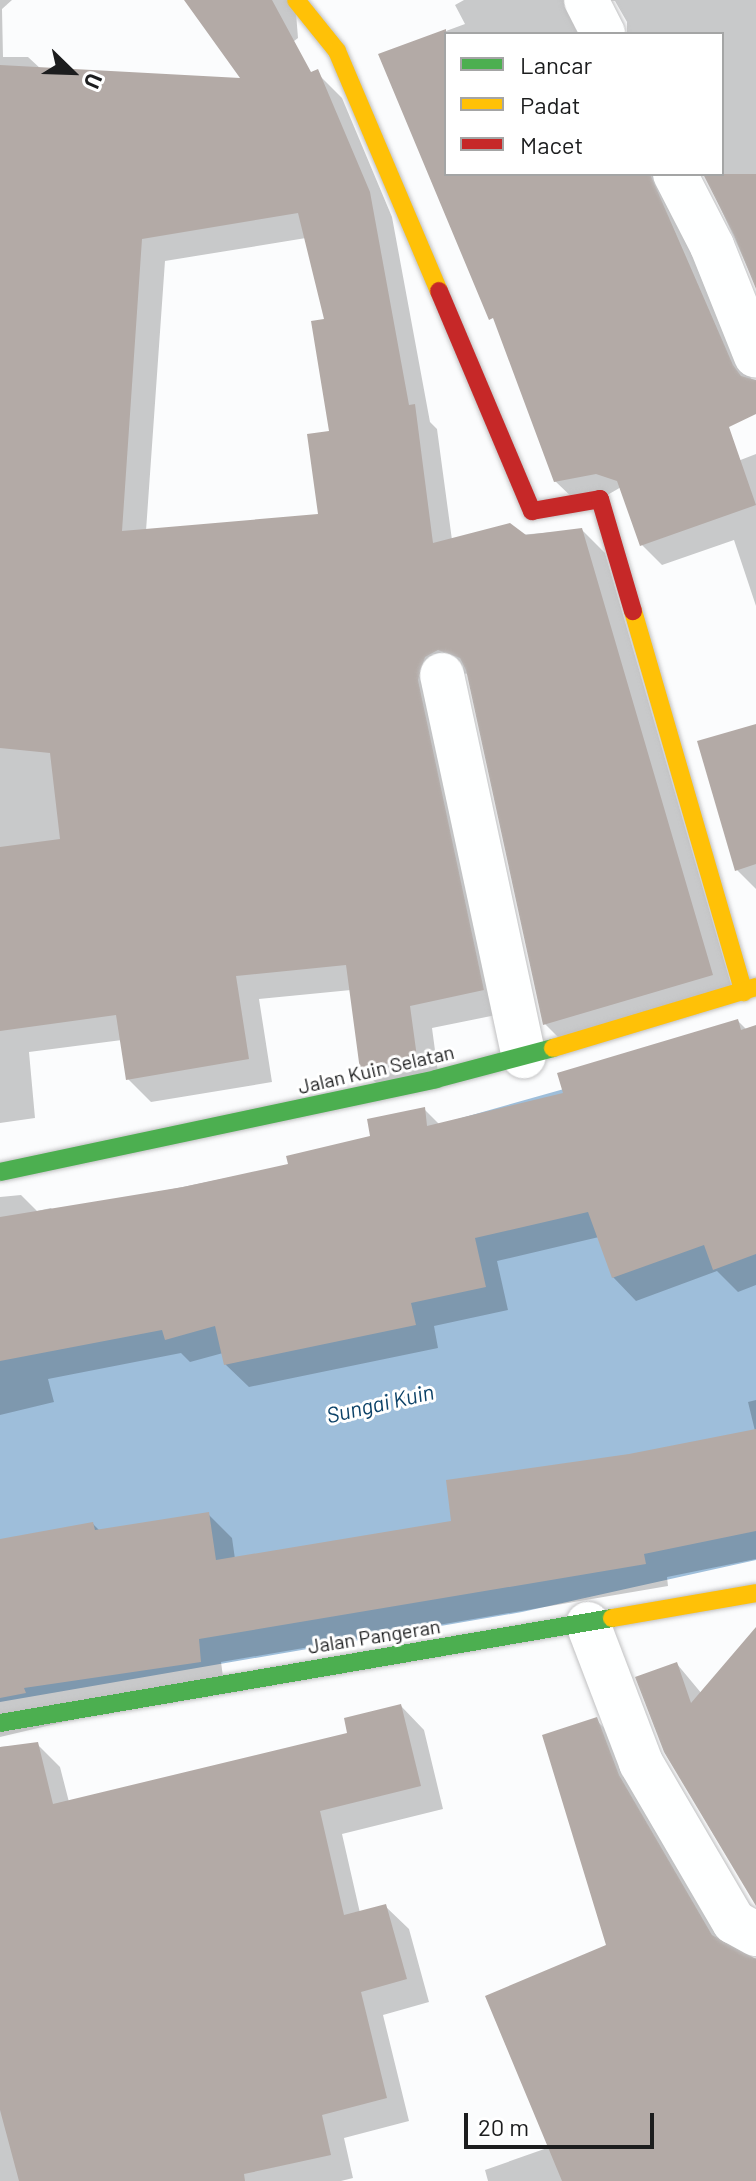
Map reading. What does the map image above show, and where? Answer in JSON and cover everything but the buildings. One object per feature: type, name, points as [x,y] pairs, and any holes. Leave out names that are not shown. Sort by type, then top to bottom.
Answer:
[{"type":"street","points":[[296,0],[337,51],[532,511],[600,499],[750,990]]},
{"type":"street","points":[[586,0],[602,32]]},
{"type":"street","points":[[676,176],[712,246],[756,356]]},
{"type":"street","points":[[442,675],[524,1056]]},
{"type":"street","name":"Jalan Kuin Selatan","points":[[0,1172],[524,1056],[750,990]]},
{"type":"street","name":"Jalan Pangeran","points":[[0,1723],[177,1689],[588,1624],[756,1593]]},
{"type":"street","points":[[588,1624],[641,1763],[734,1922],[756,1934]]},
{"type":"water","name":"Sungai Kuin","points":[[603,1078],[756,1223],[756,1560],[522,1612],[0,1702],[0,1232],[214,1188]]},
{"type":"traffic: fast","points":[[0,1172],[436,1079],[553,1048]]},
{"type":"traffic: fast","points":[[0,1723],[612,1618]]},
{"type":"traffic: slow","points":[[296,0],[337,51],[439,291]]},
{"type":"traffic: slow","points":[[633,611],[744,992]]},
{"type":"traffic: slow","points":[[553,1048],[756,987]]},
{"type":"traffic: slow","points":[[612,1618],[756,1593]]},
{"type":"traffic: jam","points":[[439,291],[532,511],[600,499],[633,611]]}]
